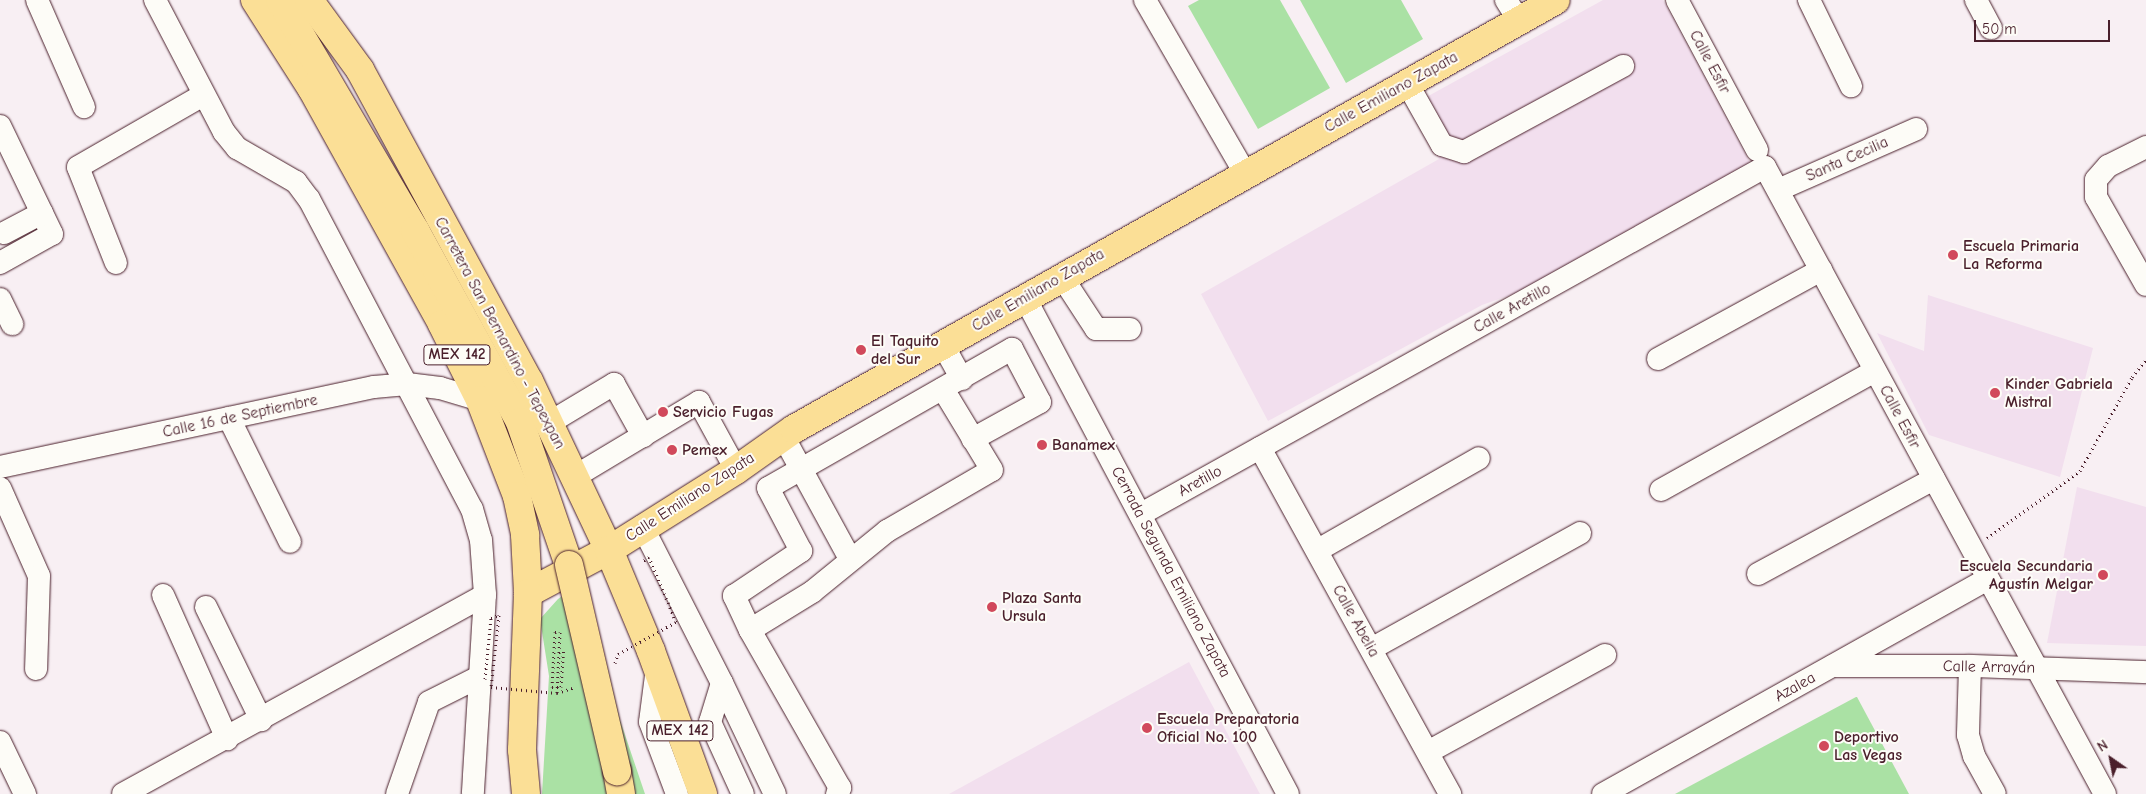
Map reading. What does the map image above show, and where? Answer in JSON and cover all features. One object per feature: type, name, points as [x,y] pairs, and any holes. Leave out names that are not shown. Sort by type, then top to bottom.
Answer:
[{"type":"main road","name":"MEX 142","points":[[255,0],[317,98],[480,400],[517,496],[525,535],[528,593],[522,750],[526,794]]},
{"type":"main road","points":[[280,0],[429,255],[520,422],[569,565],[621,794]]},
{"type":"main road","name":"Carretera San Bernardino - Tepexpan","points":[[308,0],[360,70],[549,422],[609,550],[657,668],[703,794]]},
{"type":"main road","name":"Calle Emiliano Zapata","points":[[528,593],[609,550],[642,526],[736,470],[783,436],[1407,83],[1512,11],[1547,2]]},
{"type":"main road","points":[[507,794],[522,750]]},
{"type":"street","points":[[38,0],[84,107]]},
{"type":"street","points":[[155,0],[224,132],[238,148],[296,182],[309,199],[472,509],[481,540],[485,595],[473,794]]},
{"type":"street","points":[[1145,0],[1245,173]]},
{"type":"street","name":"Calle Esfir","points":[[1677,0],[1987,579],[2105,794]]},
{"type":"street","points":[[1809,0],[1851,86]]},
{"type":"street","points":[[1976,0],[1991,28]]},
{"type":"street","points":[[1407,83],[1442,144],[1464,152],[1623,66]]},
{"type":"street","points":[[116,263],[78,167],[203,95]]},
{"type":"street","points":[[0,126],[52,234],[0,263]]},
{"type":"street","name":"Santa Cecilia","points":[[1778,190],[1916,129]]},
{"type":"street","points":[[2146,147],[2108,166],[2096,180],[2096,197],[2146,285]]},
{"type":"street","name":"Calle Aretillo","points":[[1260,448],[1761,159]]},
{"type":"street","points":[[4,233],[42,213]]},
{"type":"street","points":[[1658,359],[1821,270]]},
{"type":"street","points":[[1062,277],[1096,329],[1130,329]]},
{"type":"street","name":"Cerrada Segunda Emiliano Zapata","points":[[1026,298],[1288,794]]},
{"type":"street","points":[[0,299],[12,324]]},
{"type":"street","points":[[750,630],[812,592],[850,558],[904,521],[992,470],[973,439],[952,384],[942,345]]},
{"type":"street","points":[[837,794],[840,788],[750,630],[734,596],[801,551],[768,488],[1012,350],[1040,402],[973,439]]},
{"type":"street","points":[[1661,490],[1875,371]]},
{"type":"street","name":"Calle 16 de Septiembre","points":[[0,467],[374,387],[407,384],[440,388],[480,400]]},
{"type":"street","points":[[549,422],[614,384],[643,436]]},
{"type":"street","points":[[574,477],[699,402],[736,470]]},
{"type":"street","points":[[229,418],[290,542]]},
{"type":"street","points":[[783,436],[850,558]]},
{"type":"street","name":"Aretillo","points":[[1140,514],[1260,448]]},
{"type":"street","name":"Calle Abelia","points":[[1260,448],[1318,550],[1450,794]]},
{"type":"street","points":[[1318,550],[1479,458]]},
{"type":"street","points":[[1758,574],[1934,479]]},
{"type":"street","points":[[0,488],[39,576],[36,669]]},
{"type":"street","points":[[642,526],[722,683],[774,794]]},
{"type":"street","points":[[1371,649],[1580,533]]},
{"type":"street","name":"Azalea","points":[[1603,794],[1987,579]]},
{"type":"street","points":[[163,595],[227,738]]},
{"type":"street","points":[[123,794],[261,720],[485,595]]},
{"type":"street","points":[[206,607],[261,720]]},
{"type":"street","points":[[1428,752],[1604,655]]},
{"type":"street","name":"Calle Arrayán","points":[[1832,666],[2035,667],[2146,672]]},
{"type":"street","points":[[1970,666],[1968,735],[1974,756],[1995,794]]},
{"type":"street","points":[[657,668],[650,722],[677,794]]},
{"type":"street","points":[[397,794],[429,702],[481,676]]},
{"type":"street","points":[[722,683],[710,722],[743,794]]},
{"type":"street","points":[[0,742],[25,794]]},
{"type":"path","points":[[1972,548],[2080,471],[2132,377],[2146,360]]},
{"type":"path","points":[[557,693],[560,632],[556,632],[552,687],[561,687],[565,626]]},
{"type":"shaded area","points":[[1603,0],[1663,0],[1750,163],[1516,293],[1482,305],[1268,421],[1201,294],[1439,159],[1412,105]]},
{"type":"shaded area","name":"Kinder Gabriela Mistral","points":[[1928,295],[2093,348],[2060,477],[1929,435],[1877,333],[1924,351]]},
{"type":"shaded area","name":"Escuela Secundaria Agustín Melgar","points":[[2077,487],[2146,507],[2146,646],[2047,643]]},
{"type":"shaded area","name":"Escuela Preparatoria Oficial No. 100","points":[[1189,662],[1260,794],[949,794]]},
{"type":"green space","points":[[1199,0],[1280,0],[1330,88],[1258,129],[1188,6]]},
{"type":"green space","points":[[1300,0],[1401,0],[1423,39],[1346,83]]},
{"type":"green space","points":[[578,585],[594,612],[620,720],[645,794],[542,794],[549,676],[540,619],[558,599]]},
{"type":"green space","name":"Deportivo Las Vegas","points":[[1856,697],[1909,794],[1675,794]]},
{"type":"place","name":"Escuela Primaria La Reforma","points":[[1953,255]]},
{"type":"place","name":"El Taquito del Sur","points":[[861,350]]},
{"type":"place","name":"Kinder Gabriela Mistral","points":[[1995,393]]},
{"type":"place","name":"Servicio Fugas","points":[[663,412]]},
{"type":"place","name":"Banamex","points":[[1042,445]]},
{"type":"place","name":"Pemex","points":[[672,450]]},
{"type":"place","name":"Escuela Secundaria Agustín Melgar","points":[[2103,575]]},
{"type":"place","name":"Plaza Santa Ursula","points":[[992,607]]},
{"type":"place","name":"Escuela Preparatoria Oficial No. 100","points":[[1147,728]]},
{"type":"place","name":"Deportivo Las Vegas","points":[[1824,746]]}]
